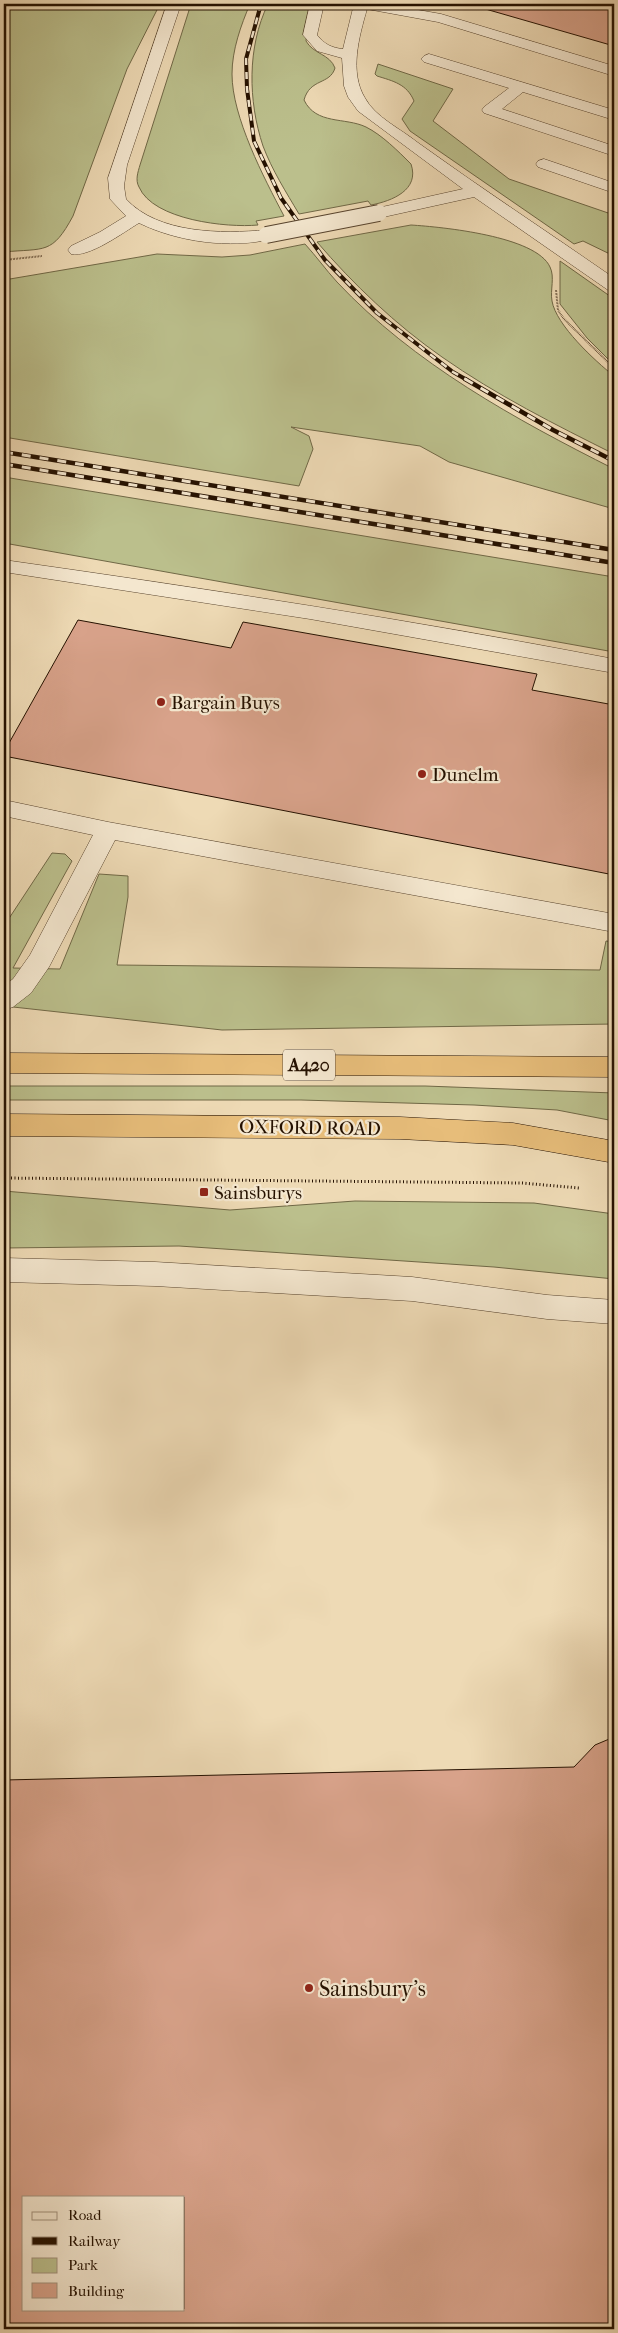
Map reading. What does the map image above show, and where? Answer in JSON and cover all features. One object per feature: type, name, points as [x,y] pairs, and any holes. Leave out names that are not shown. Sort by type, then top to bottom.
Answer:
[{"type":"highway","name":"A420","points":[[4,1063],[614,1066]]},
{"type":"highway","name":"OXFORD ROAD","points":[[4,1125],[400,1128],[513,1134],[614,1152]]},
{"type":"street","points":[[174,4],[116,177],[118,198],[125,207],[138,216],[164,228],[206,238],[266,235],[478,191]]},
{"type":"street","points":[[317,4],[310,35],[316,45],[327,51],[350,55]]},
{"type":"street","points":[[614,71],[527,46],[441,18],[361,4],[352,37],[350,55],[350,75],[356,99],[386,125],[614,286]]},
{"type":"street","points":[[429,58],[614,115]]},
{"type":"street","points":[[520,87],[490,110],[614,151]]},
{"type":"street","points":[[544,164],[614,188]]},
{"type":"street","points":[[77,250],[106,236],[138,216]]},
{"type":"street","points":[[4,566],[186,592],[512,646],[614,666]]},
{"type":"street","points":[[4,808],[108,830],[614,923]]},
{"type":"street","points":[[4,1000],[22,986],[40,960],[108,830]]},
{"type":"street","points":[[4,1270],[156,1274],[412,1289],[547,1306],[614,1312]]},
{"type":"path","points":[[556,245],[540,251],[550,258],[556,268],[556,301],[558,310],[573,329],[614,368]]},
{"type":"path","points":[[4,1178],[522,1183],[583,1189]]},
{"type":"green space","points":[[4,4],[160,4],[127,69],[73,216],[66,229],[59,238],[46,247],[4,252]]},
{"type":"green space","points":[[191,4],[250,4],[235,47],[232,74],[233,91],[250,147],[284,216],[256,221],[258,225],[245,226],[192,220],[159,207],[147,198],[139,187],[137,176],[140,165]]},
{"type":"green space","points":[[268,4],[310,4],[306,41],[313,49],[333,63],[335,68],[329,77],[311,88],[304,100],[309,108],[323,117],[358,124],[378,134],[411,164],[412,181],[402,193],[387,201],[371,205],[368,201],[299,214],[263,146],[254,111],[252,93],[253,56],[256,38]]},
{"type":"green space","points":[[378,64],[453,89],[433,121],[509,179],[614,215],[614,256],[583,241],[574,244],[410,131],[402,119],[414,101],[403,87],[375,74]]},
{"type":"green space","points":[[411,225],[487,235],[527,248],[541,256],[550,267],[552,301],[561,321],[577,342],[614,376],[614,454],[505,397],[425,345],[376,303],[317,242]]},
{"type":"green space","points":[[305,244],[337,282],[367,312],[432,364],[503,409],[614,469],[614,509],[449,462],[420,446],[291,427],[309,436],[313,449],[299,486],[4,437],[4,280],[157,254],[222,257],[250,255]]},
{"type":"green space","points":[[560,261],[614,299],[614,365],[587,338],[560,304]]},
{"type":"green space","points":[[4,477],[614,577],[614,652],[4,543]]},
{"type":"green space","points":[[52,853],[65,854],[72,861],[13,968],[60,969],[99,874],[128,876],[128,897],[117,965],[600,970],[606,941],[614,942],[614,1024],[222,1030],[4,1006],[4,926]]},
{"type":"green space","points":[[4,1086],[425,1086],[614,1093],[614,1121],[557,1110],[474,1105],[301,1100],[4,1100]]},
{"type":"green space","points":[[4,1191],[230,1210],[355,1201],[534,1203],[614,1214],[614,1279],[494,1267],[179,1246],[4,1248]]},
{"type":"building","points":[[468,4],[614,4],[614,46]]},
{"type":"building","points":[[78,620],[231,648],[243,622],[537,674],[532,690],[614,705],[614,875],[4,756],[4,752]]},
{"type":"building","name":"Sainsbury's","points":[[614,1737],[614,2329],[4,2329],[4,1780],[574,1767],[595,1745]]},
{"type":"railway","points":[[261,4],[246,59],[247,89],[254,141],[281,198],[325,260],[377,313],[453,372],[467,380]]},
{"type":"railway","points":[[465,379],[553,430],[614,461]]},
{"type":"railway","points":[[4,452],[614,550]]},
{"type":"railway","points":[[4,464],[614,563]]},
{"type":"place","name":"Bargain Buys","points":[[161,702]]},
{"type":"place","name":"Dunelm","points":[[422,774]]},
{"type":"place","name":"Sainsburys","points":[[204,1192]]},
{"type":"place","name":"Sainsbury's","points":[[309,1988]]}]
